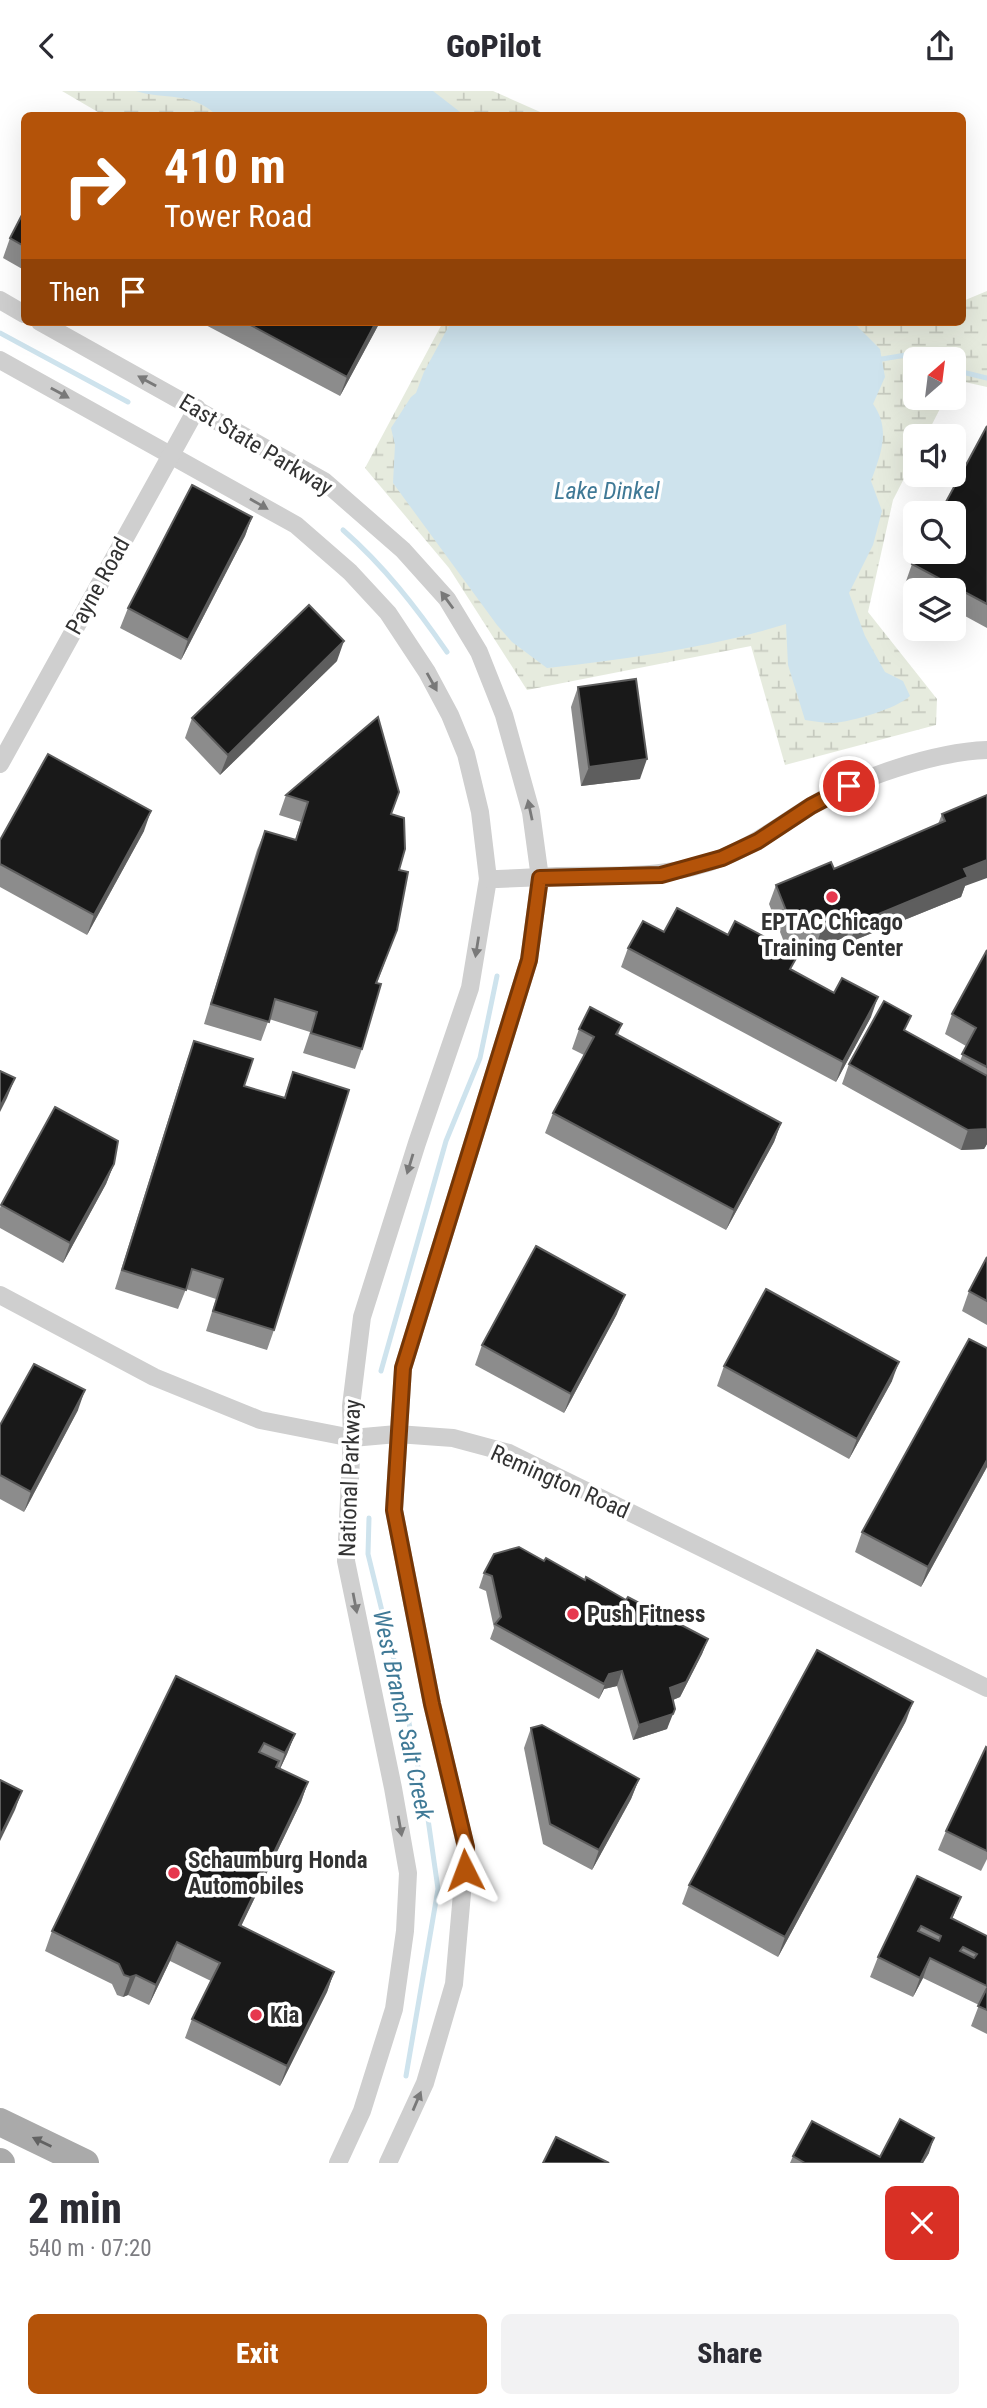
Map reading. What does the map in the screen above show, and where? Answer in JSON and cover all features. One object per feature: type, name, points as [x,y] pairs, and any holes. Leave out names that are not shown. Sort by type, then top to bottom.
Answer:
[{"type":"main road","points":[[0,2122],[85,2163]]},
{"type":"street","points":[[0,300],[21,312]]},
{"type":"street","name":"East State Parkway","points":[[47,326],[324,481],[403,550],[447,599],[479,652],[504,715],[531,811],[540,878]]},
{"type":"street","points":[[0,361],[296,525],[350,572],[388,613],[450,715],[466,754],[480,812],[488,880],[661,875],[722,858],[758,841],[811,806],[849,786],[958,751],[987,750]]},
{"type":"street","name":"Payne Road","points":[[0,764],[197,408]]},
{"type":"street","name":"National Parkway","points":[[388,2163],[425,2083],[454,1985],[466,1847],[432,1704],[394,1510],[403,1368],[529,960],[540,878]]},
{"type":"street","name":"National Parkway","points":[[338,2163],[362,2111],[394,2009],[405,1931],[408,1873],[346,1561],[351,1406],[362,1317],[470,988],[488,880]]},
{"type":"street","name":"Remington Road","points":[[0,1295],[154,1377],[260,1420],[352,1438],[397,1434],[453,1438],[509,1453],[987,1688]]},
{"type":"green space","points":[[62,91],[493,91],[540,112],[98,112]]},
{"type":"green space","name":"Lake Dinkel","points":[[987,291],[987,387],[966,382],[966,347],[903,347],[903,410],[939,410],[932,424],[903,424],[903,480],[893,500],[868,612],[937,699],[936,725],[785,765],[751,646],[527,690],[449,568],[365,468],[441,326],[966,326],[966,300]]},
{"type":"water","points":[[136,91],[433,91],[460,112],[213,112],[188,99]]},
{"type":"water","name":"Lake Dinkel","points":[[449,326],[857,326],[880,349],[885,377],[873,404],[883,432],[881,451],[871,481],[882,511],[873,545],[849,593],[865,636],[885,672],[903,681],[910,696],[885,710],[851,720],[833,723],[805,720],[788,665],[786,624],[667,652],[547,668],[512,642],[497,625],[393,483],[395,445],[391,428],[416,393]]},
{"type":"building","points":[[21,217],[21,244],[10,238]]},
{"type":"building","points":[[252,326],[374,326],[347,377]]},
{"type":"building","points":[[987,426],[987,604],[966,593],[966,578],[938,578],[912,564],[966,564],[966,501],[946,501],[954,487],[966,487],[966,465]]},
{"type":"building","points":[[192,485],[252,517],[188,640],[128,608]]},
{"type":"building","points":[[309,605],[344,641],[228,755],[192,718]]},
{"type":"building","points":[[636,679],[647,759],[589,767],[578,687]]},
{"type":"building","points":[[378,717],[399,792],[391,814],[404,818],[405,849],[399,870],[408,872],[397,930],[376,983],[381,984],[362,1049],[311,1033],[317,1012],[275,999],[269,1022],[211,1004],[265,831],[296,840],[308,802],[286,795]]},
{"type":"building","points":[[48,754],[151,811],[94,915],[0,864],[0,840]]},
{"type":"building","points":[[987,795],[987,860],[964,869],[968,877],[857,923],[854,917],[821,931],[791,923],[776,885],[831,862],[834,869],[945,821],[942,814]]},
{"type":"building","points":[[677,908],[728,935],[735,921],[798,955],[790,969],[834,993],[842,978],[878,997],[843,1062],[628,948],[643,921],[664,932]]},
{"type":"building","points":[[987,950],[987,1067],[962,1054],[976,1028],[952,1014]]},
{"type":"building","points":[[884,1001],[911,1016],[904,1030],[987,1076],[987,1129],[968,1130],[849,1064]]},
{"type":"building","points":[[590,1007],[622,1024],[616,1034],[781,1123],[734,1210],[553,1113],[594,1037],[579,1029]]},
{"type":"building","points":[[194,1041],[253,1059],[244,1086],[285,1098],[293,1072],[349,1090],[274,1330],[213,1311],[223,1279],[192,1269],[186,1290],[122,1270]]},
{"type":"building","points":[[0,1071],[15,1078],[0,1107]]},
{"type":"building","points":[[55,1107],[118,1141],[114,1164],[70,1243],[1,1205]]},
{"type":"building","points":[[536,1246],[625,1295],[571,1394],[482,1345]]},
{"type":"building","points":[[987,1257],[987,1301],[969,1291]]},
{"type":"building","points":[[766,1289],[899,1362],[857,1439],[724,1366]]},
{"type":"building","points":[[969,1339],[987,1348],[987,1460],[928,1567],[862,1532]]},
{"type":"building","points":[[34,1364],[85,1390],[31,1492],[0,1475],[0,1425]]},
{"type":"building","points":[[519,1547],[544,1561],[546,1558],[585,1580],[586,1577],[626,1600],[628,1597],[708,1639],[686,1682],[670,1688],[675,1709],[673,1714],[639,1725],[622,1671],[609,1674],[604,1684],[495,1624],[501,1617],[492,1576],[484,1573],[494,1554]]},
{"type":"building","points":[[817,1650],[913,1702],[785,1937],[689,1885]]},
{"type":"building","name":"Schaumburg Honda Automobiles","points":[[176,1676],[295,1734],[285,1753],[264,1743],[259,1752],[279,1761],[276,1767],[308,1782],[239,1925],[334,1972],[287,2066],[192,2019],[220,1963],[177,1942],[156,1985],[136,1975],[124,1975],[119,1964],[52,1931]]},
{"type":"building","points":[[542,1725],[639,1779],[599,1850],[550,1824],[531,1728]]},
{"type":"building","points":[[987,1748],[987,1851],[946,1831]]},
{"type":"building","points":[[0,1780],[22,1791],[0,1836]]},
{"type":"building","points":[[917,1876],[961,1897],[951,1918],[987,1936],[987,1986],[930,1958],[920,1978],[878,1957]],"holes":[[[921,1926],[941,1936],[939,1941],[918,1931]],[[963,1947],[977,1954],[974,1958],[960,1951]]]},
{"type":"building","points":[[987,1988],[987,2010],[978,2006]]},
{"type":"building","points":[[900,2119],[934,2138],[921,2163],[805,2163],[793,2156],[812,2121],[880,2157]]},
{"type":"building","points":[[556,2137],[609,2163],[543,2163]]},
{"type":"waterway","points":[[0,333],[128,402]]},
{"type":"waterway","points":[[882,359],[903,356]]},
{"type":"waterway","points":[[966,373],[987,378]]},
{"type":"waterway","points":[[343,530],[399,588],[447,652]]},
{"type":"waterway","name":"West Branch Salt Creek","points":[[381,1371],[446,1141],[480,1058],[497,976]]},
{"type":"waterway","name":"West Branch Salt Creek","points":[[369,1518],[368,1554],[407,1713],[427,1812],[438,1889],[406,2076]]},
{"type":"place","name":"EPTAC Chicago Training Center","points":[[832,897]]},
{"type":"place","name":"Push Fitness","points":[[573,1614]]},
{"type":"place","name":"Schaumburg Honda Automobiles","points":[[174,1873]]},
{"type":"place","name":"Kia","points":[[256,2015]]},
{"type":"route","points":[[465,1870],[466,1847],[432,1704],[394,1510],[397,1434],[403,1368],[529,960],[540,878],[661,875],[722,858],[758,841],[811,806],[849,786]]}]
